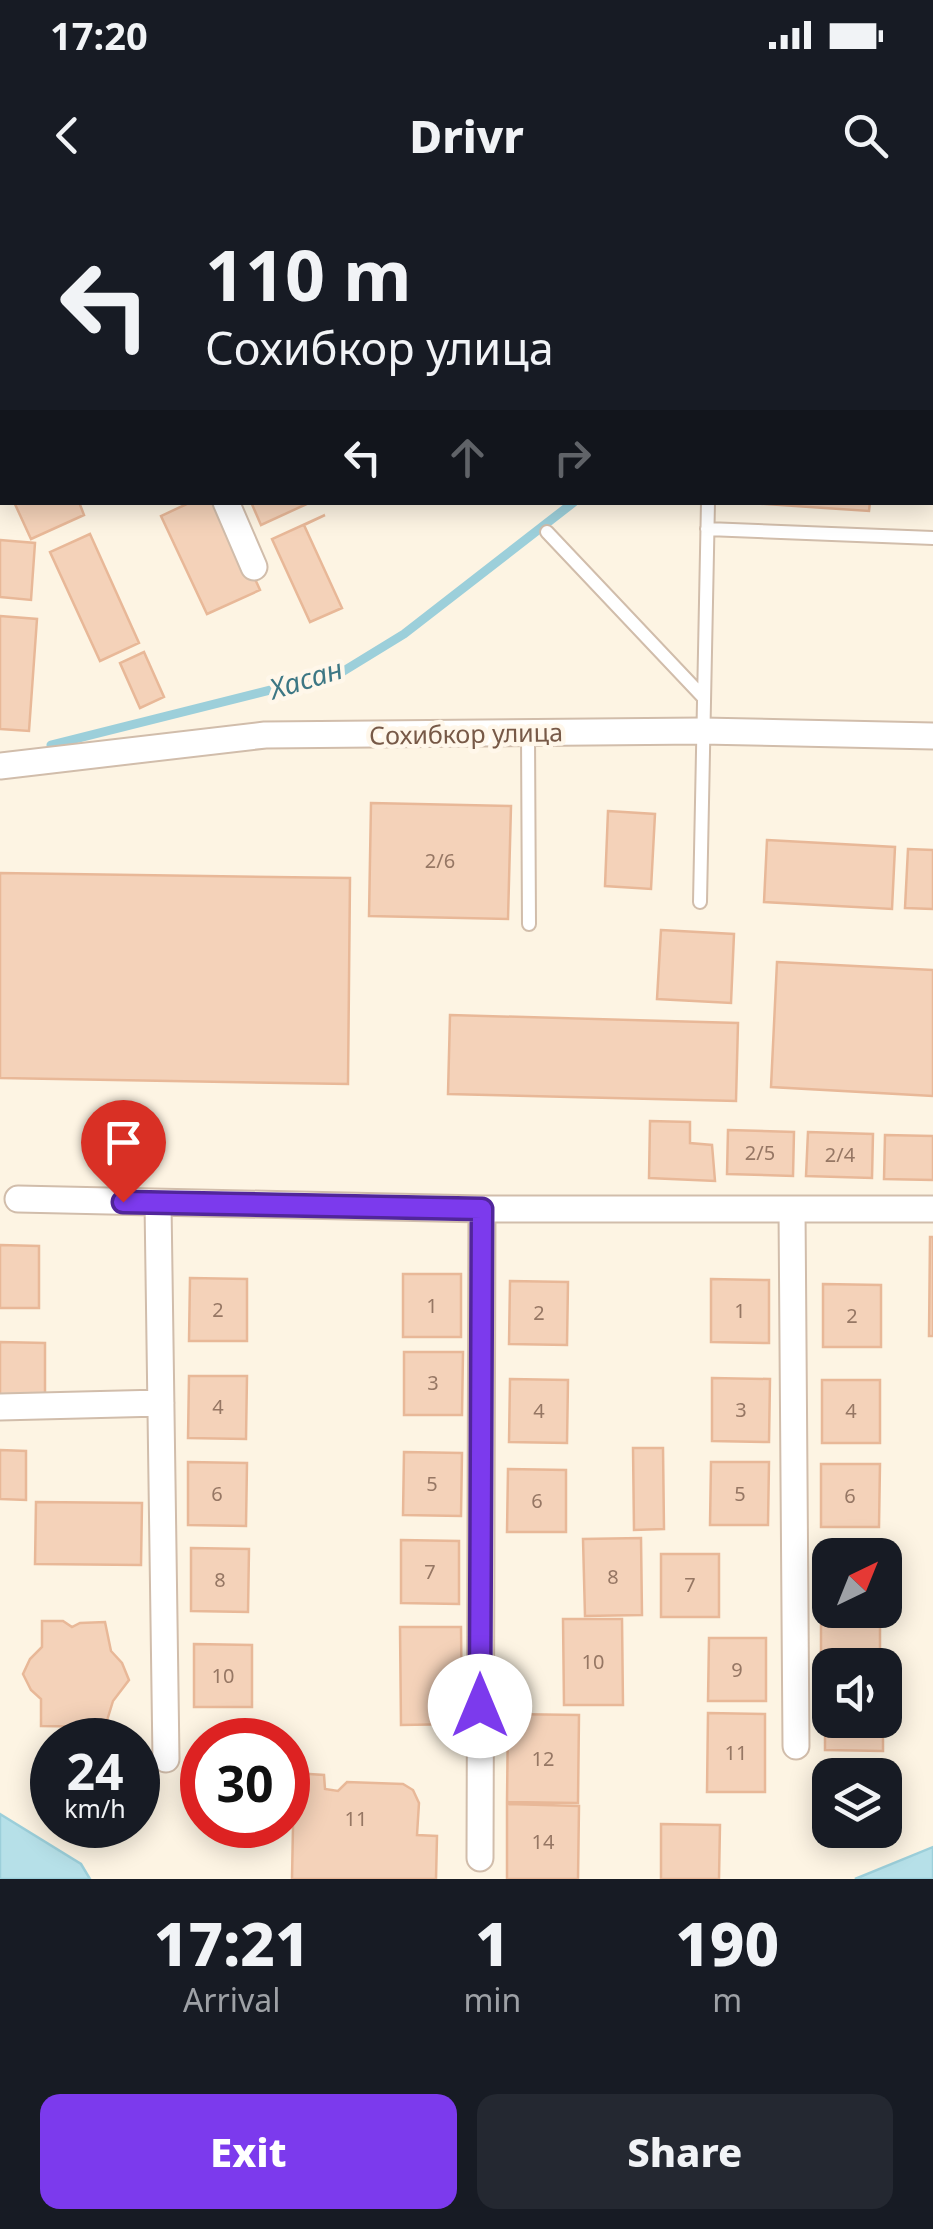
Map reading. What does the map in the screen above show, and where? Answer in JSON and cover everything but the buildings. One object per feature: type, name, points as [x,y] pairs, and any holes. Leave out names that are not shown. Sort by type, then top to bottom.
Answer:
[{"type":"street","points":[[227,505],[254,568]]},
{"type":"street","name":"Сохибкор улица","points":[[0,766],[265,736],[702,731],[933,736]]},
{"type":"street","points":[[18,1200],[482,1209],[933,1208]]},
{"type":"street","points":[[158,1203],[166,1759]]},
{"type":"street","points":[[480,1858],[482,1209]]},
{"type":"street","points":[[792,1210],[796,1746]]},
{"type":"street","points":[[0,1407],[161,1403]]},
{"type":"lane","points":[[700,902],[708,505]]},
{"type":"lane","points":[[708,529],[933,538]]},
{"type":"lane","points":[[547,532],[704,698]]},
{"type":"lane","points":[[528,733],[529,924]]},
{"type":"water","points":[[0,1814],[30,1833],[30,1848],[55,1848],[81,1864],[90,1879],[0,1879]]},
{"type":"water","points":[[933,1847],[933,1879],[855,1879]]},
{"type":"waterway","name":"Хасан","points":[[51,745],[342,672],[404,634],[570,505]]},
{"type":"route","points":[[123,1202],[482,1209],[480,1706]]}]
